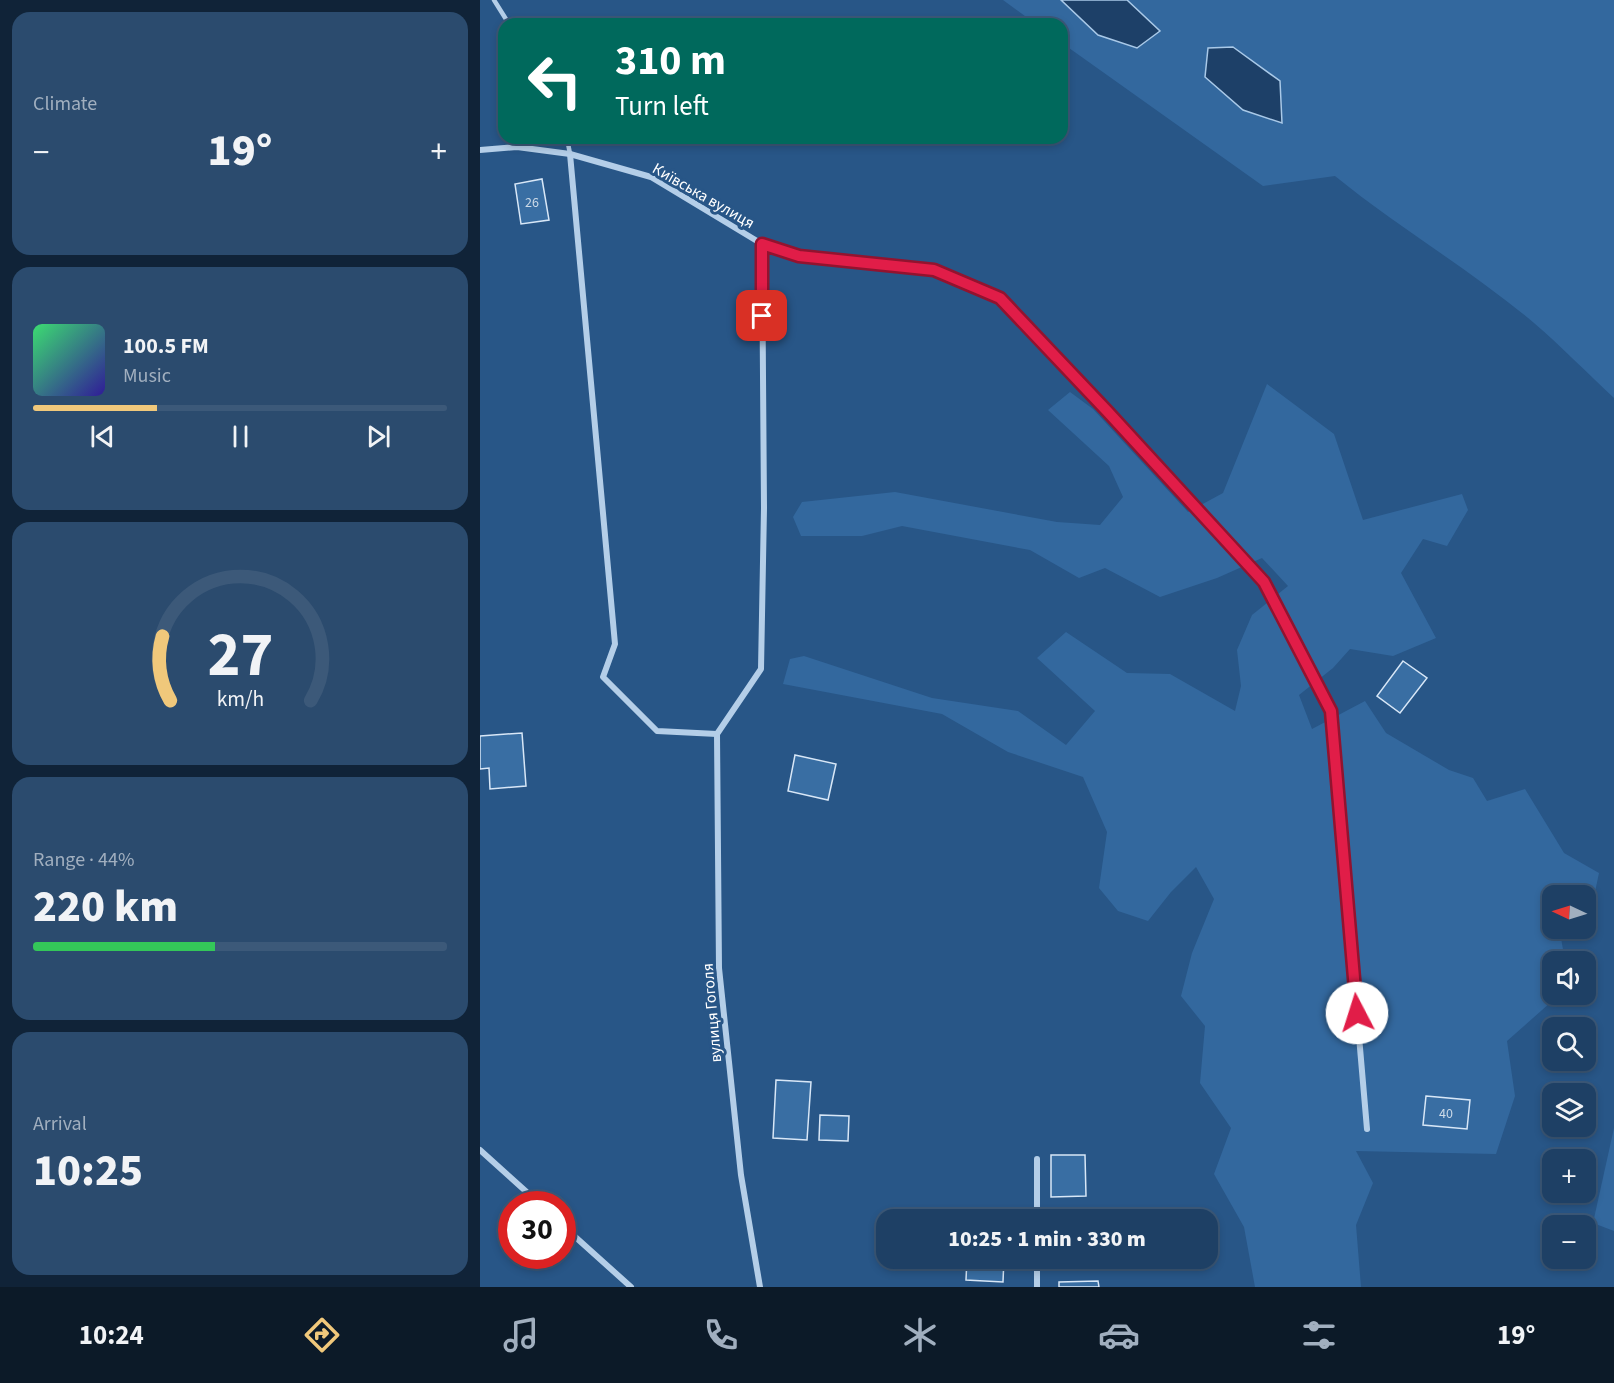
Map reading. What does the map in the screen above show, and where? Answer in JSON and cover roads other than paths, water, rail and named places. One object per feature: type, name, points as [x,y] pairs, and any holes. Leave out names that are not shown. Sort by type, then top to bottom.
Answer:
[{"type":"street","name":"Київська вулиця","points":[[480,150],[517,147],[570,154],[651,177],[762,244],[799,256],[934,270],[1000,298],[1264,582],[1331,711],[1367,1129]]},
{"type":"street","points":[[570,154],[615,644],[603,677],[657,730],[717,734],[762,669],[765,508],[762,244]]},
{"type":"street","name":"вулиця Гоголя","points":[[717,734],[719,968],[741,1175],[760,1287]]},
{"type":"street","points":[[480,1150],[526,1191]]},
{"type":"street","points":[[1037,1160],[1037,1209]]},
{"type":"street","points":[[576,1238],[630,1287]]},
{"type":"street","points":[[1036,1287],[1037,1269]]},
{"type":"lane","points":[[494,0],[505,18]]},
{"type":"lane","points":[[568,144],[570,154]]}]
